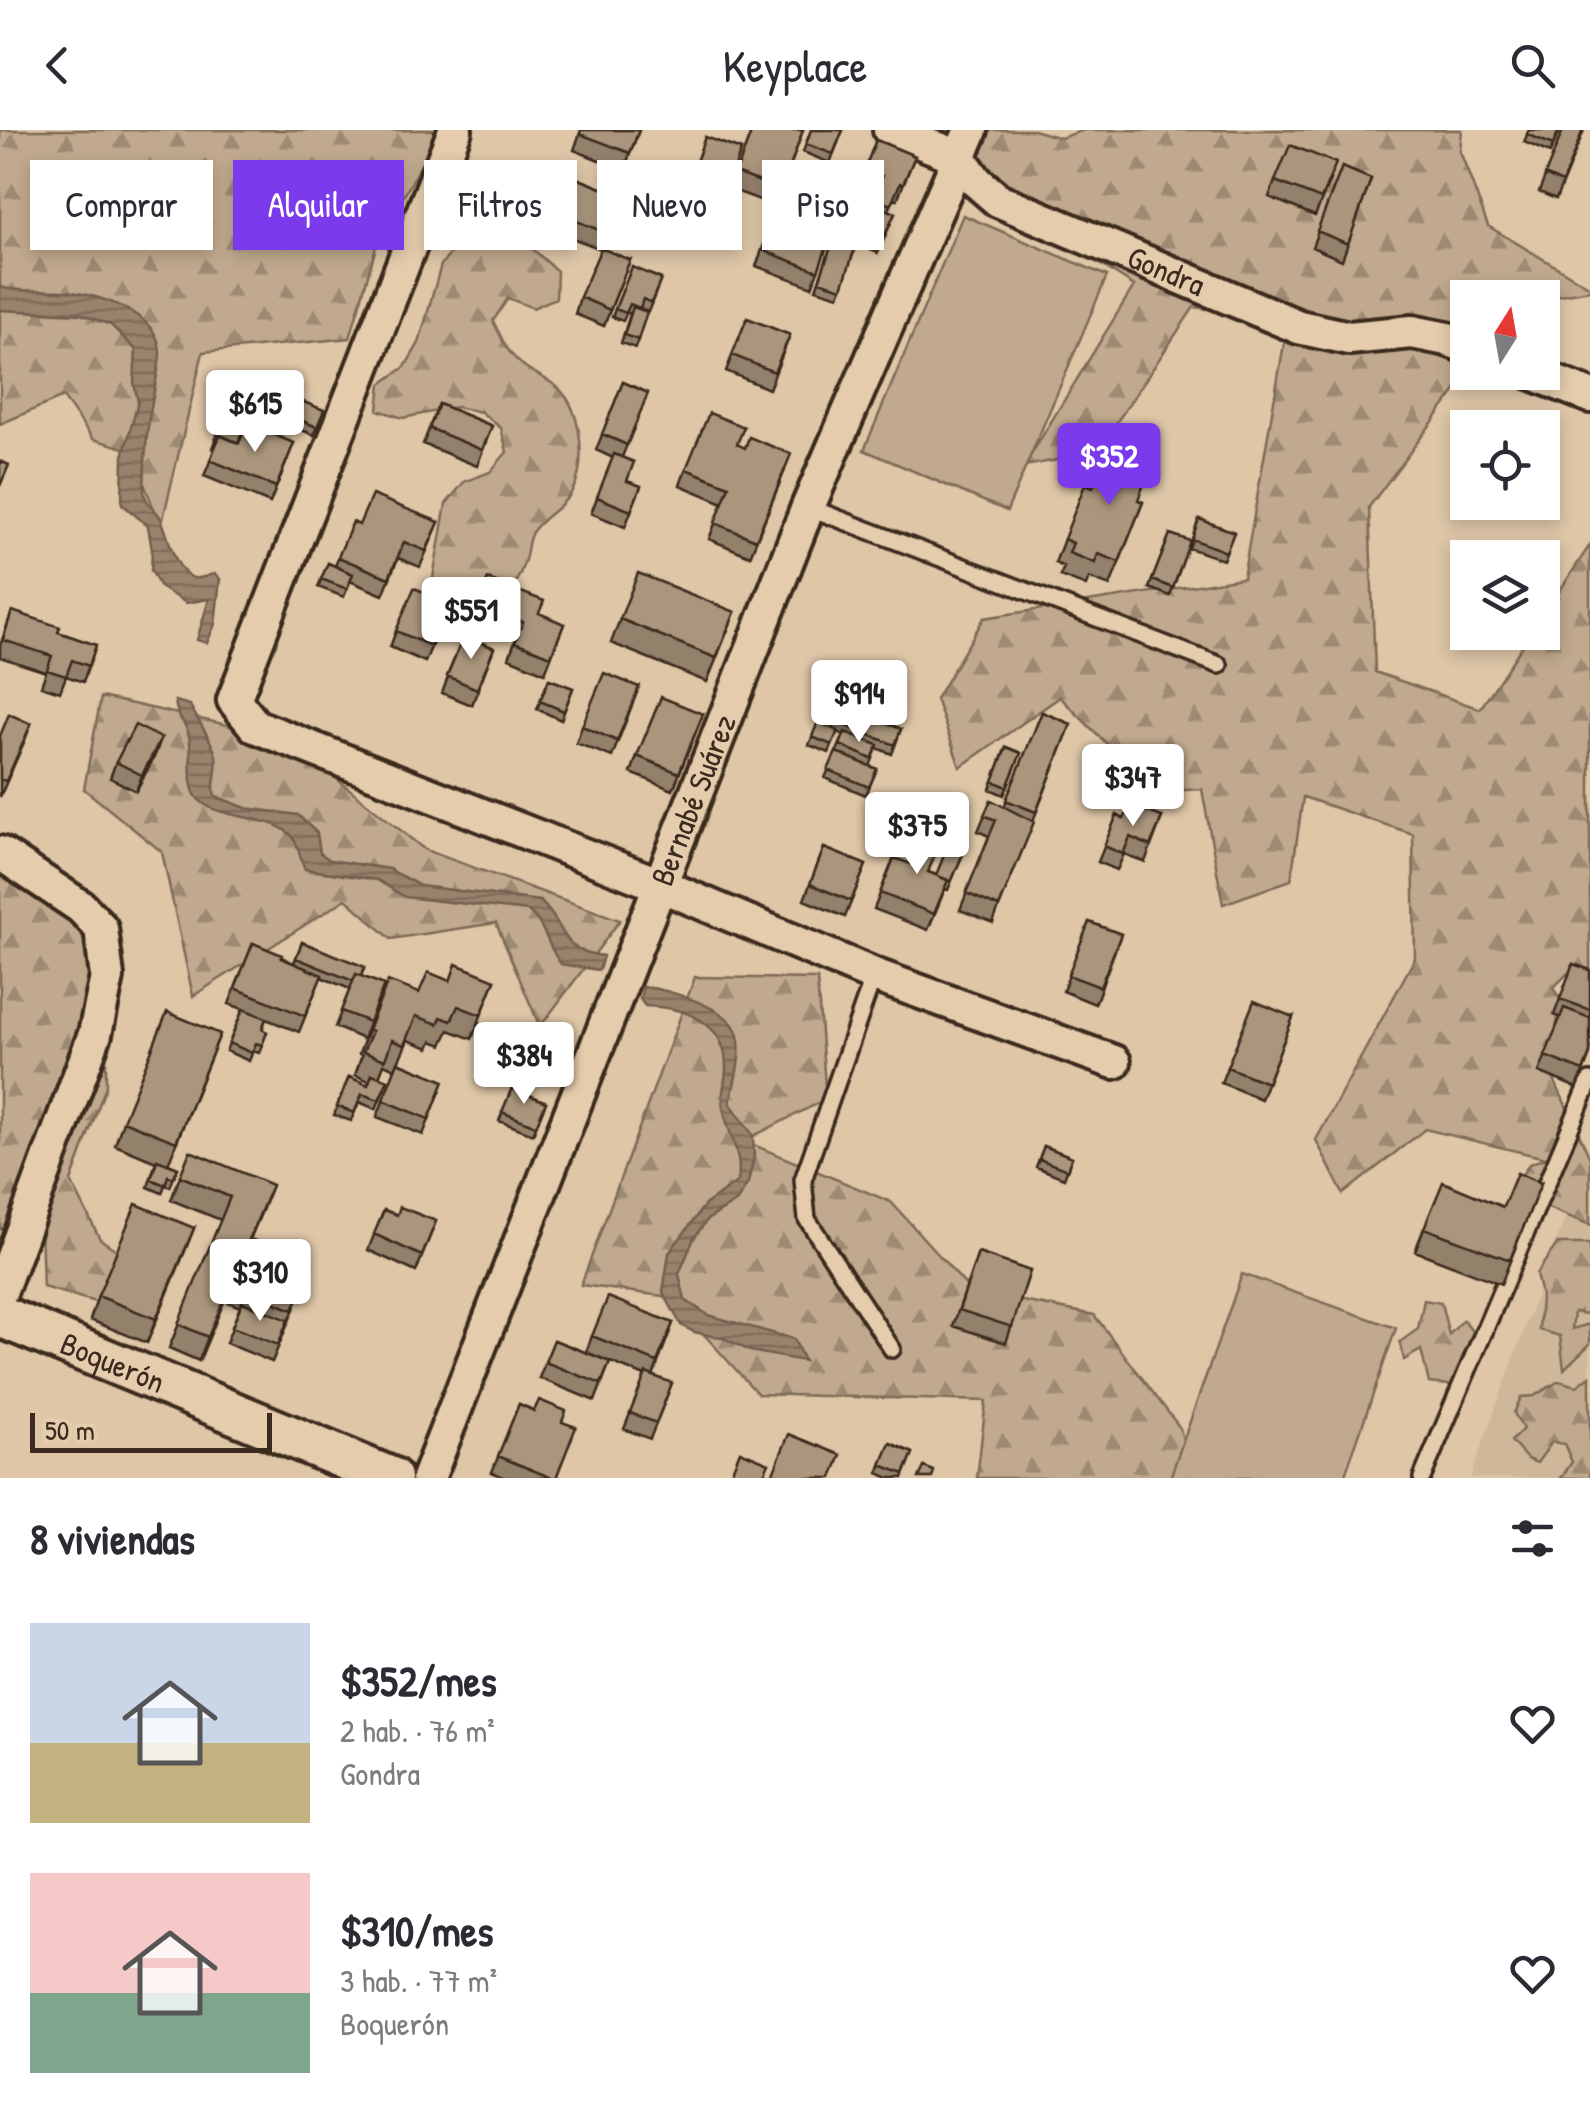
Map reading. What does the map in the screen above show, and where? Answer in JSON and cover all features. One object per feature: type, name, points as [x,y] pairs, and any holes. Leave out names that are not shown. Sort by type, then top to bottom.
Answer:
[{"type":"street","points":[[455,130],[234,700],[255,726],[660,885],[874,975],[1114,1062]]},
{"type":"street","name":"Gondra","points":[[890,130],[965,144],[976,181],[998,200],[1299,327],[1349,338],[1412,332],[1450,342]]},
{"type":"street","name":"Bernabé Suárez","points":[[428,1478],[808,507],[965,144]]},
{"type":"street","points":[[1560,384],[1590,396]]},
{"type":"street","points":[[0,853],[81,907],[102,928],[107,978],[95,1034],[0,1292]]},
{"type":"street","name":"Boquerón","points":[[0,1316],[391,1478]]},
{"type":"lane","points":[[808,507],[1219,665]]},
{"type":"lane","points":[[874,975],[803,1180],[807,1219],[892,1349]]},
{"type":"lane","points":[[1425,1477],[1590,1081]]},
{"type":"shaded area","points":[[0,287],[54,290],[107,301],[137,316],[157,338],[160,358],[147,433],[144,492],[185,572],[193,578],[215,574],[220,579],[215,624],[207,643],[197,640],[209,599],[186,603],[160,587],[151,570],[148,526],[122,504],[123,456],[138,402],[134,383],[136,350],[111,325],[81,314],[0,310]]},
{"type":"shaded area","points":[[175,701],[190,705],[214,750],[215,796],[246,808],[298,815],[317,833],[320,853],[330,860],[389,869],[420,886],[540,901],[570,943],[603,956],[599,970],[561,964],[528,911],[405,897],[377,880],[305,869],[293,838],[280,827],[222,812],[199,800],[192,784],[189,736]]},
{"type":"shaded area","points":[[643,987],[709,1007],[736,1030],[738,1066],[730,1103],[753,1135],[754,1157],[748,1183],[737,1201],[707,1220],[694,1238],[679,1274],[685,1300],[708,1315],[794,1339],[804,1361],[750,1351],[726,1339],[694,1332],[681,1325],[663,1292],[669,1253],[705,1205],[738,1181],[739,1171],[723,1106],[726,1068],[719,1039],[711,1028],[688,1014],[645,1006],[640,999]]},
{"type":"shaded area","points":[[1590,1151],[1590,1478],[1470,1478],[1581,1174]]},
{"type":"green space","points":[[0,130],[440,130],[404,196],[404,160],[233,160],[233,250],[375,250],[350,338],[203,352],[161,527],[131,450],[93,439],[63,397],[0,424]]},
{"type":"green space","points":[[894,130],[1033,130],[1061,138],[1084,130],[1462,130],[1460,151],[1488,226],[1590,287],[1560,295],[1560,280],[1450,280],[1450,390],[1456,390],[1369,507],[1375,672],[1480,709],[1520,650],[1560,650],[1560,590],[1590,545],[1590,975],[1574,967],[1553,988],[1560,999],[1551,1073],[1590,1158],[1590,1225],[1510,1193],[1529,1164],[1545,1158],[1425,1129],[1343,1194],[1316,1140],[1415,958],[1413,834],[1303,797],[1291,880],[1223,904],[1202,789],[1099,795],[1113,750],[1060,697],[960,767],[936,699],[984,618],[1243,578],[1288,321],[1194,307],[1096,453],[1024,466],[1134,286]]},
{"type":"green space","points":[[963,215],[1107,276],[1007,511],[864,450]]},
{"type":"green space","points":[[453,250],[534,250],[557,271],[556,298],[533,308],[508,298],[493,321],[512,355],[561,390],[573,410],[581,452],[571,493],[531,534],[513,587],[497,604],[475,613],[445,613],[431,589],[446,504],[464,482],[490,472],[507,452],[501,428],[481,412],[456,407],[403,418],[378,410],[381,384],[405,367],[419,343],[441,265]]},
{"type":"green space","points":[[101,697],[286,738],[425,850],[620,920],[540,1027],[496,923],[391,939],[346,899],[193,996],[162,852],[84,789]]},
{"type":"green space","points":[[0,874],[106,919],[106,1086],[71,1181],[100,1239],[150,1273],[124,1310],[43,1287],[41,1225],[0,1229]]},
{"type":"green space","points":[[695,977],[817,979],[826,1099],[744,1141],[891,1202],[971,1291],[1094,1315],[1180,1428],[1193,1478],[977,1478],[986,1401],[758,1394],[670,1297],[581,1285]]},
{"type":"green space","points":[[1557,1244],[1590,1244],[1590,1309],[1586,1314],[1574,1312],[1572,1329],[1590,1324],[1590,1344],[1564,1369],[1560,1336],[1539,1330],[1541,1295],[1536,1274]]},
{"type":"green space","points":[[1242,1274],[1396,1328],[1344,1478],[1170,1478]]},
{"type":"green space","points":[[1424,1300],[1441,1303],[1449,1335],[1463,1320],[1479,1340],[1459,1386],[1429,1383],[1421,1350],[1404,1360],[1400,1342],[1418,1329]]},
{"type":"green space","points":[[1590,1376],[1590,1478],[1561,1478],[1572,1462],[1564,1444],[1552,1442],[1537,1463],[1527,1459],[1511,1441],[1523,1429],[1514,1413],[1521,1397],[1534,1396],[1559,1381],[1577,1386]]},
{"type":"building","points":[[581,130],[639,130],[630,153],[580,134]]},
{"type":"building","points":[[752,130],[803,130],[792,160],[762,160],[762,183],[742,175],[741,160]]},
{"type":"building","points":[[811,130],[843,130],[833,154],[806,144]]},
{"type":"building","points":[[1529,130],[1559,130],[1553,145],[1527,134]]},
{"type":"building","points":[[1563,130],[1583,130],[1562,183],[1545,175]]},
{"type":"building","points":[[705,137],[741,150],[737,160],[697,160]]},
{"type":"building","points":[[876,140],[915,156],[891,205],[884,202],[884,160],[868,160]]},
{"type":"building","points":[[1290,145],[1336,163],[1321,199],[1275,181]]},
{"type":"building","points":[[1342,167],[1371,179],[1348,244],[1317,231]]},
{"type":"building","points":[[577,178],[597,186],[597,229],[577,221]]},
{"type":"building","points":[[884,208],[895,213],[884,237]]},
{"type":"building","points":[[600,250],[630,260],[610,310],[580,297]]},
{"type":"building","points":[[762,250],[826,250],[818,271]]},
{"type":"building","points":[[830,250],[854,250],[842,288],[819,281]]},
{"type":"building","points":[[632,267],[661,279],[651,303],[643,299],[640,308],[630,304],[626,313],[615,309]]},
{"type":"building","points":[[633,307],[647,312],[638,340],[624,335]]},
{"type":"building","points":[[747,318],[790,335],[774,372],[732,355]]},
{"type":"building","points":[[623,382],[648,393],[627,445],[602,434]]},
{"type":"building","points":[[268,388],[324,410],[317,427],[261,404]]},
{"type":"building","points":[[234,392],[255,401],[238,443],[220,435],[215,440]]},
{"type":"building","points":[[439,404],[492,426],[482,450],[429,428]]},
{"type":"building","points":[[709,413],[744,427],[737,444],[745,448],[749,437],[791,454],[756,540],[715,523],[729,486],[686,469]]},
{"type":"building","points":[[247,424],[294,443],[276,487],[210,460],[220,435],[239,443]]},
{"type":"building","points":[[1109,446],[1152,462],[1138,500],[1143,502],[1119,562],[1098,554],[1095,563],[1069,553],[1073,543],[1064,539],[1085,484],[1093,487]]},
{"type":"building","points":[[614,454],[634,462],[627,481],[641,486],[631,511],[597,497]]},
{"type":"building","points":[[0,461],[9,465],[0,486]]},
{"type":"building","points":[[372,495],[439,522],[426,551],[404,542],[389,578],[338,557],[353,522],[359,525]]},
{"type":"building","points":[[1199,519],[1234,532],[1226,552],[1192,539]]},
{"type":"building","points":[[1170,534],[1190,541],[1173,588],[1152,580]]},
{"type":"building","points":[[328,563],[353,574],[347,589],[321,579]]},
{"type":"building","points":[[638,573],[735,612],[716,658],[620,619]]},
{"type":"building","points":[[488,579],[544,601],[539,613],[564,624],[551,656],[515,642],[523,622],[478,604]]},
{"type":"building","points":[[414,588],[449,602],[431,646],[396,631]]},
{"type":"building","points":[[12,611],[60,627],[58,632],[96,645],[89,666],[72,660],[66,676],[47,670],[52,656],[3,640]]},
{"type":"building","points":[[464,635],[494,648],[477,689],[447,676]]},
{"type":"building","points":[[604,673],[639,687],[617,741],[582,726]]},
{"type":"building","points":[[549,679],[573,688],[564,711],[540,701]]},
{"type":"building","points":[[661,697],[703,714],[679,773],[637,756]]},
{"type":"building","points":[[843,705],[901,729],[895,745],[836,722]]},
{"type":"building","points":[[1042,712],[1071,724],[1036,812],[1006,800]]},
{"type":"building","points":[[9,714],[31,724],[6,781],[0,779],[0,736]]},
{"type":"building","points":[[818,722],[838,731],[832,745],[812,737]]},
{"type":"building","points":[[135,725],[161,738],[142,775],[116,762]]},
{"type":"building","points":[[845,732],[878,745],[872,759],[840,745]]},
{"type":"building","points":[[1006,747],[1021,753],[1007,787],[993,781]]},
{"type":"building","points":[[836,752],[877,769],[869,787],[828,770]]},
{"type":"building","points":[[991,800],[1034,822],[999,907],[966,893],[996,820],[984,815]]},
{"type":"building","points":[[1130,805],[1162,817],[1150,846],[1130,837],[1123,854],[1104,846],[1117,815],[1124,819]]},
{"type":"building","points":[[927,827],[943,834],[928,872],[948,880],[934,914],[880,893],[894,858],[911,864]]},
{"type":"building","points":[[949,843],[965,849],[951,882],[936,875]]},
{"type":"building","points":[[824,848],[866,865],[851,901],[810,884]]},
{"type":"building","points":[[1089,922],[1121,934],[1100,987],[1068,975]]},
{"type":"building","points":[[302,942],[365,967],[361,976],[356,974],[353,981],[296,958]]},
{"type":"building","points":[[253,943],[322,975],[305,1016],[235,988]]},
{"type":"building","points":[[456,964],[495,980],[481,1015],[458,1006],[451,1021],[441,1017],[438,1024],[416,1016],[404,1045],[392,1040],[385,1060],[363,1052],[388,981],[419,993],[428,972],[450,981]]},
{"type":"building","points":[[1573,964],[1590,970],[1590,1010],[1560,999]]},
{"type":"building","points":[[356,974],[384,985],[369,1022],[341,1011]]},
{"type":"building","points":[[1254,1001],[1293,1017],[1267,1083],[1227,1067]]},
{"type":"building","points":[[1564,1008],[1590,1018],[1590,1053],[1583,1071],[1545,1056]]},
{"type":"building","points":[[243,1009],[266,1018],[262,1029],[267,1032],[262,1045],[256,1043],[252,1053],[229,1043]]},
{"type":"building","points":[[167,1012],[220,1034],[176,1142],[123,1121]]},
{"type":"building","points":[[398,1062],[444,1081],[429,1119],[383,1100]]},
{"type":"building","points":[[372,1074],[388,1080],[379,1100],[362,1094],[354,1113],[337,1106],[349,1077],[368,1085]]},
{"type":"building","points":[[512,1088],[546,1102],[536,1126],[502,1112]]},
{"type":"building","points":[[1044,1146],[1072,1157],[1067,1170],[1039,1159]]},
{"type":"building","points":[[190,1151],[272,1185],[208,1337],[178,1324],[230,1197],[180,1176]]},
{"type":"building","points":[[157,1160],[178,1168],[173,1178],[168,1176],[165,1185],[151,1179]]},
{"type":"building","points":[[1517,1173],[1541,1183],[1510,1260],[1424,1228],[1443,1182],[1503,1207]]},
{"type":"building","points":[[136,1204],[194,1228],[156,1319],[98,1296]]},
{"type":"building","points":[[400,1207],[436,1221],[422,1256],[374,1234],[384,1210],[397,1215]]},
{"type":"building","points":[[253,1240],[312,1264],[293,1310],[234,1286]]},
{"type":"building","points":[[978,1253],[1030,1271],[1012,1327],[959,1310]]},
{"type":"building","points":[[608,1297],[673,1323],[657,1362],[592,1336]]},
{"type":"building","points":[[242,1302],[288,1320],[278,1345],[232,1327]]},
{"type":"building","points":[[554,1340],[610,1362],[601,1384],[545,1362]]},
{"type":"building","points":[[646,1373],[672,1383],[656,1423],[630,1413]]},
{"type":"building","points":[[539,1400],[566,1411],[562,1422],[576,1427],[556,1478],[498,1456],[519,1404],[534,1411]]},
{"type":"building","points":[[789,1434],[841,1455],[832,1478],[771,1478]]},
{"type":"building","points":[[890,1443],[913,1453],[904,1474],[881,1465]]},
{"type":"building","points":[[740,1451],[769,1463],[762,1478],[729,1478]]},
{"type":"building","points":[[924,1467],[934,1471],[932,1478],[919,1478]]}]
